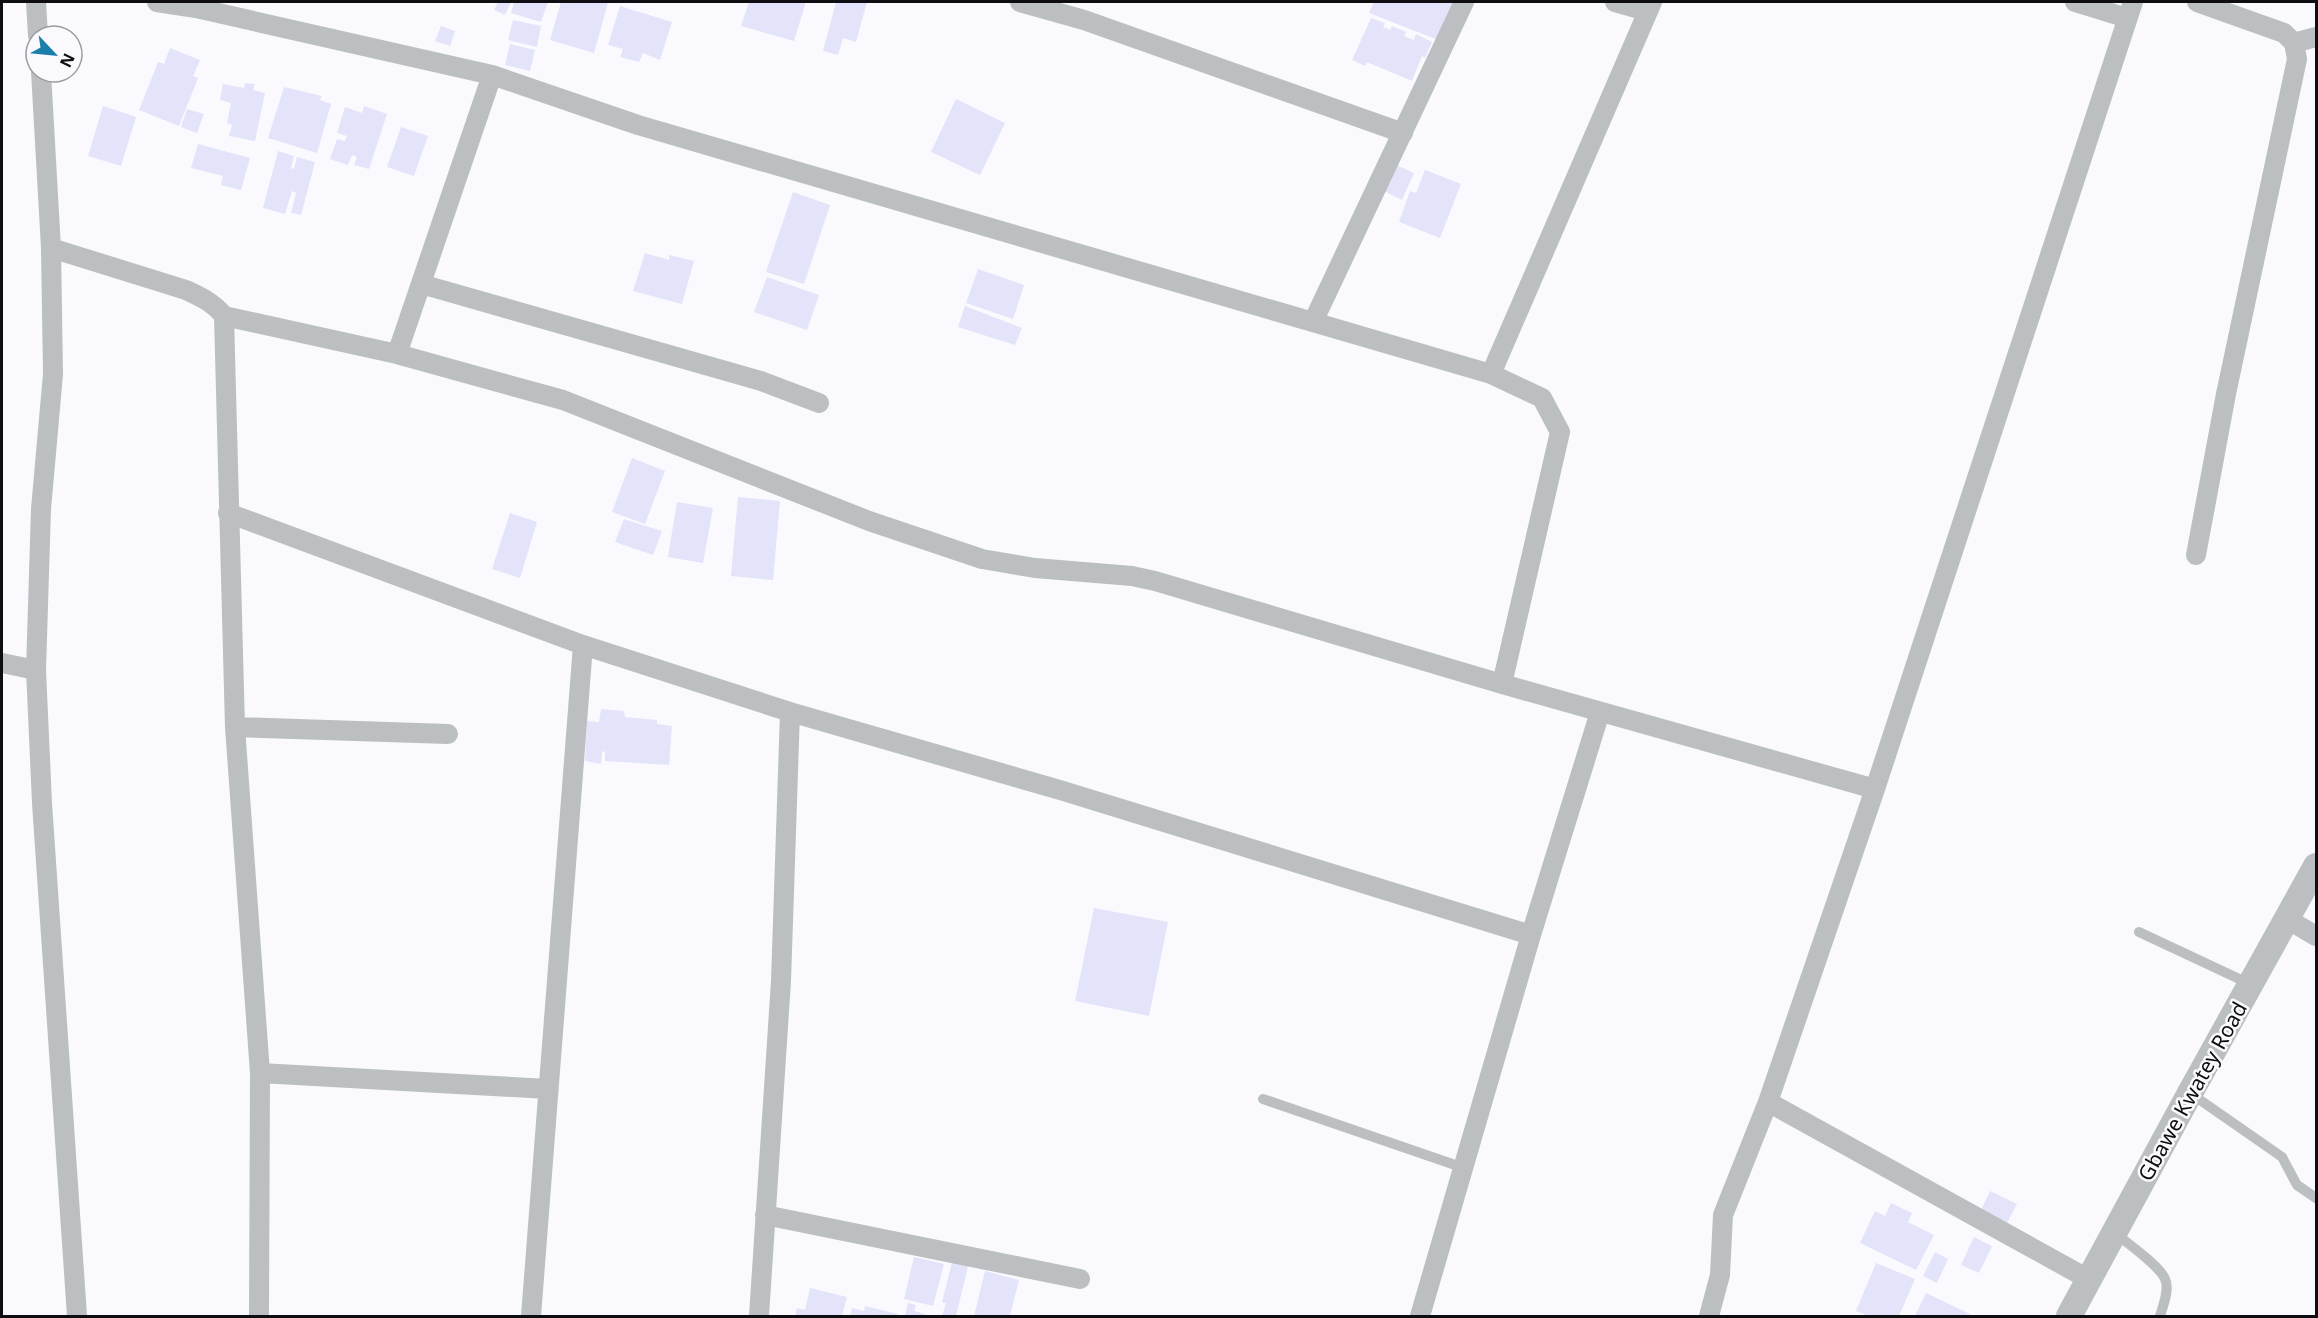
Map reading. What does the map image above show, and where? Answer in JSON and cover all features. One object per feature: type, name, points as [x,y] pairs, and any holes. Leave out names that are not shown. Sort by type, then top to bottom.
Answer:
[{"type":"street","points":[[36,2],[37,24]]},
{"type":"street","points":[[157,2],[196,8],[492,75],[638,124],[1491,374],[1542,398],[1560,432],[1502,684]]},
{"type":"street","points":[[1020,2],[1084,20],[1403,133]]},
{"type":"street","points":[[1313,322],[1464,2]]},
{"type":"street","points":[[1491,374],[1650,6],[1615,2]]},
{"type":"street","points":[[1709,1317],[1720,1275],[1723,1215],[1768,1102],[1875,789],[2130,10],[2075,2]]},
{"type":"street","points":[[2196,555],[2226,394],[2297,59],[2294,43],[2284,33],[2197,2]]},
{"type":"street","points":[[2294,43],[2315,34]]},
{"type":"street","points":[[397,354],[492,75]]},
{"type":"street","points":[[41,84],[51,248],[53,374],[41,509],[36,670],[42,803],[77,1317]]},
{"type":"street","points":[[51,248],[186,290],[205,299],[224,316],[397,354],[563,400],[869,521],[982,559],[1035,568],[1132,576],[1155,581],[1502,684],[1875,789]]},
{"type":"street","points":[[421,284],[760,381],[819,403]]},
{"type":"street","points":[[224,316],[234,727],[260,1073],[259,1317]]},
{"type":"street","points":[[228,513],[584,645],[790,712],[1060,790],[1531,935]]},
{"type":"street","points":[[531,1317],[584,645]]},
{"type":"street","points":[[2,663],[36,670]]},
{"type":"street","points":[[1420,1317],[1531,935],[1600,711]]},
{"type":"street","points":[[759,1317],[781,981],[790,712]]},
{"type":"street","points":[[234,727],[448,734]]},
{"type":"street","name":"Gbawe Kwatey Road","points":[[2069,1317],[2316,866]]},
{"type":"street","points":[[2287,919],[2316,936]]},
{"type":"street","points":[[260,1073],[548,1089]]},
{"type":"street","points":[[1768,1102],[2090,1280]]},
{"type":"street","points":[[765,1215],[1080,1279]]},
{"type":"lane","points":[[2139,932],[2250,984]]},
{"type":"lane","points":[[2190,1093],[2282,1157],[2297,1185],[2316,1198]]},
{"type":"lane","points":[[1263,1099],[1464,1168]]},
{"type":"lane","points":[[2115,1233],[2159,1271],[2166,1280],[2167,1293],[2160,1317]]},
{"type":"building","points":[[498,2],[511,2],[505,15],[494,10]]},
{"type":"building","points":[[514,2],[548,2],[541,22],[511,13]]},
{"type":"building","points":[[561,2],[608,3],[594,53],[550,40]]},
{"type":"building","points":[[749,2],[806,2],[794,41],[741,26]]},
{"type":"building","points":[[836,2],[867,2],[856,42],[843,38],[838,55],[823,51]]},
{"type":"building","points":[[1374,2],[1453,3],[1438,40],[1369,13]]},
{"type":"building","points":[[620,6],[672,22],[660,60],[643,53],[639,62],[620,57],[623,49],[608,45]]},
{"type":"building","points":[[1371,18],[1385,23],[1383,27],[1390,30],[1392,26],[1406,32],[1404,36],[1414,40],[1416,34],[1432,42],[1425,58],[1422,56],[1412,81],[1367,62],[1365,66],[1352,60]]},
{"type":"building","points":[[513,20],[541,26],[537,47],[508,40]]},
{"type":"building","points":[[441,26],[455,31],[450,46],[435,41]]},
{"type":"building","points":[[510,44],[535,50],[530,71],[505,65]]},
{"type":"building","points":[[170,48],[200,60],[193,76],[198,78],[179,126],[139,110],[158,62],[164,64]]},
{"type":"building","points":[[245,83],[255,84],[253,90],[265,93],[255,141],[229,136],[232,125],[227,123],[231,103],[220,100],[223,84],[244,88]]},
{"type":"building","points":[[284,87],[322,96],[320,100],[331,104],[317,153],[268,138]]},
{"type":"building","points":[[956,99],[1005,123],[980,175],[931,152]]},
{"type":"building","points":[[103,106],[136,117],[121,166],[88,156]]},
{"type":"building","points":[[364,106],[387,114],[369,169],[354,165],[357,157],[352,155],[348,165],[330,159],[337,139],[345,141],[347,136],[337,133],[345,107],[362,113]]},
{"type":"building","points":[[187,109],[204,114],[197,133],[181,127]]},
{"type":"building","points":[[401,127],[428,136],[414,176],[387,167]]},
{"type":"building","points":[[198,144],[250,158],[241,190],[221,185],[223,176],[191,168]]},
{"type":"building","points":[[278,151],[294,156],[291,168],[294,169],[297,157],[315,162],[301,215],[291,213],[296,193],[292,191],[285,214],[263,208]]},
{"type":"building","points":[[1394,164],[1414,173],[1402,200],[1382,190]]},
{"type":"building","points":[[1425,170],[1461,184],[1440,238],[1399,222],[1410,191],[1416,193]]},
{"type":"building","points":[[793,192],[830,205],[804,284],[766,272]]},
{"type":"building","points":[[645,253],[669,260],[669,255],[694,261],[682,304],[633,291]]},
{"type":"building","points":[[978,269],[1024,285],[1013,319],[966,303]]},
{"type":"building","points":[[767,277],[819,295],[807,330],[754,312]]},
{"type":"building","points":[[965,306],[1022,328],[1015,345],[958,327]]},
{"type":"building","points":[[632,458],[665,471],[645,524],[612,512]]},
{"type":"building","points":[[738,497],[780,501],[773,580],[731,576]]},
{"type":"building","points":[[677,502],[713,508],[703,563],[668,557]]},
{"type":"building","points":[[510,513],[537,522],[520,578],[492,569]]},
{"type":"building","points":[[624,519],[662,531],[653,555],[615,542]]},
{"type":"building","points":[[601,709],[624,711],[625,717],[657,720],[657,724],[672,726],[669,765],[605,761],[605,752],[602,751],[601,764],[585,761],[587,721],[599,722]]},
{"type":"building","points":[[1094,908],[1168,922],[1149,1016],[1075,1001]]},
{"type":"building","points":[[1990,1191],[2017,1204],[2007,1223],[1981,1210]]},
{"type":"building","points":[[1891,1203],[1912,1213],[1908,1222],[1934,1235],[1916,1270],[1860,1243],[1875,1211],[1885,1216]]},
{"type":"building","points":[[1974,1237],[1992,1246],[1979,1273],[1961,1265]]},
{"type":"building","points":[[1935,1252],[1948,1259],[1937,1283],[1923,1276]]},
{"type":"building","points":[[914,1257],[944,1264],[933,1306],[904,1299]]},
{"type":"building","points":[[952,1262],[968,1266],[956,1316],[942,1316],[946,1303],[942,1302]]},
{"type":"building","points":[[1876,1263],[1915,1279],[1899,1316],[1868,1316],[1856,1311]]},
{"type":"building","points":[[985,1271],[1019,1280],[1010,1316],[974,1316]]},
{"type":"building","points":[[810,1288],[847,1297],[842,1316],[795,1316],[797,1308],[805,1310]]},
{"type":"building","points":[[1926,1293],[1970,1314],[1969,1316],[1915,1316]]},
{"type":"building","points":[[908,1303],[916,1305],[914,1311],[932,1316],[905,1316]]},
{"type":"building","points":[[865,1306],[898,1314],[897,1316],[850,1316],[852,1308],[864,1311]]}]
